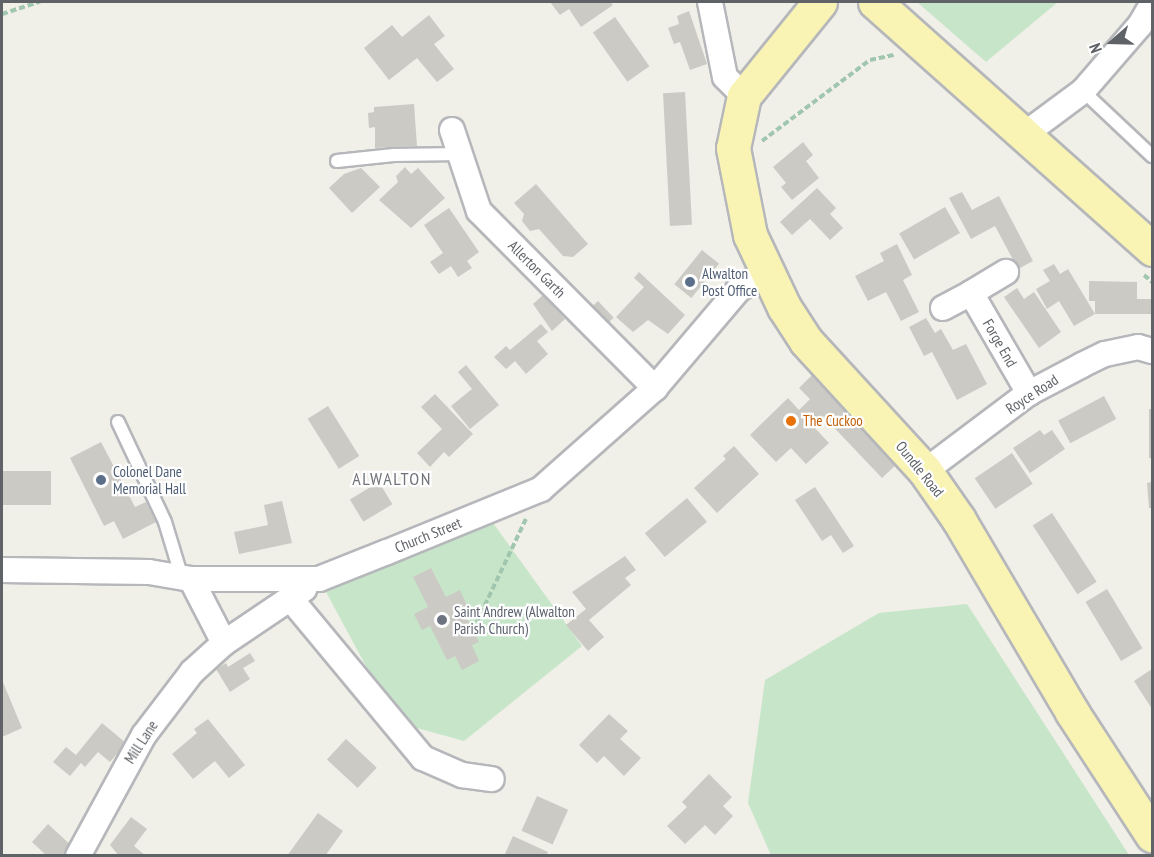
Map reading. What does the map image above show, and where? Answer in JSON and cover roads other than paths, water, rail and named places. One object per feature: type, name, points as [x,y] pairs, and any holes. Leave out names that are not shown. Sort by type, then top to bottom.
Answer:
[{"type":"main road","points":[[786,40],[790,2]]},
{"type":"main road","name":"Oundle Road","points":[[820,2],[786,40],[744,96],[733,156],[750,235],[765,272],[806,341],[925,471],[959,520],[1072,712],[1152,835]]},
{"type":"main road","points":[[875,2],[1152,249]]},
{"type":"street","points":[[710,2],[725,76],[744,96]]},
{"type":"street","points":[[1025,134],[1083,91],[1140,25],[1152,4]]},
{"type":"street","name":"Allerton Garth","points":[[452,130],[479,211],[655,388]]},
{"type":"street","name":"Church Street","points":[[2,570],[149,572],[187,578],[319,579],[541,489],[655,388],[738,290],[765,272]]},
{"type":"street","points":[[943,308],[1006,272]]},
{"type":"street","name":"Forge End","points":[[971,293],[1029,393]]},
{"type":"street","name":"Royce Road","points":[[925,471],[1029,393],[1105,354],[1138,347],[1152,351]]},
{"type":"street","points":[[187,578],[224,643]]},
{"type":"street","name":"Mill Lane","points":[[78,855],[144,735],[192,672],[224,643],[319,579]]},
{"type":"street","points":[[290,598],[423,758],[462,775],[492,779]]},
{"type":"lane","points":[[1083,91],[1152,156]]},
{"type":"lane","points":[[337,161],[394,154],[460,154]]},
{"type":"lane","points":[[118,422],[165,522],[187,578]]},
{"type":"place","name":"Alwalton Post Office","points":[[690,282]]},
{"type":"place","name":"The Cuckoo","points":[[791,421]]},
{"type":"place","name":"Colonel Dane Memorial Hall","points":[[101,480]]},
{"type":"place","name":"Saint Andrew (Alwalton Parish Church)","points":[[442,620]]},
{"type":"district","name":"ALWALTON","points":[[392,479]]}]
